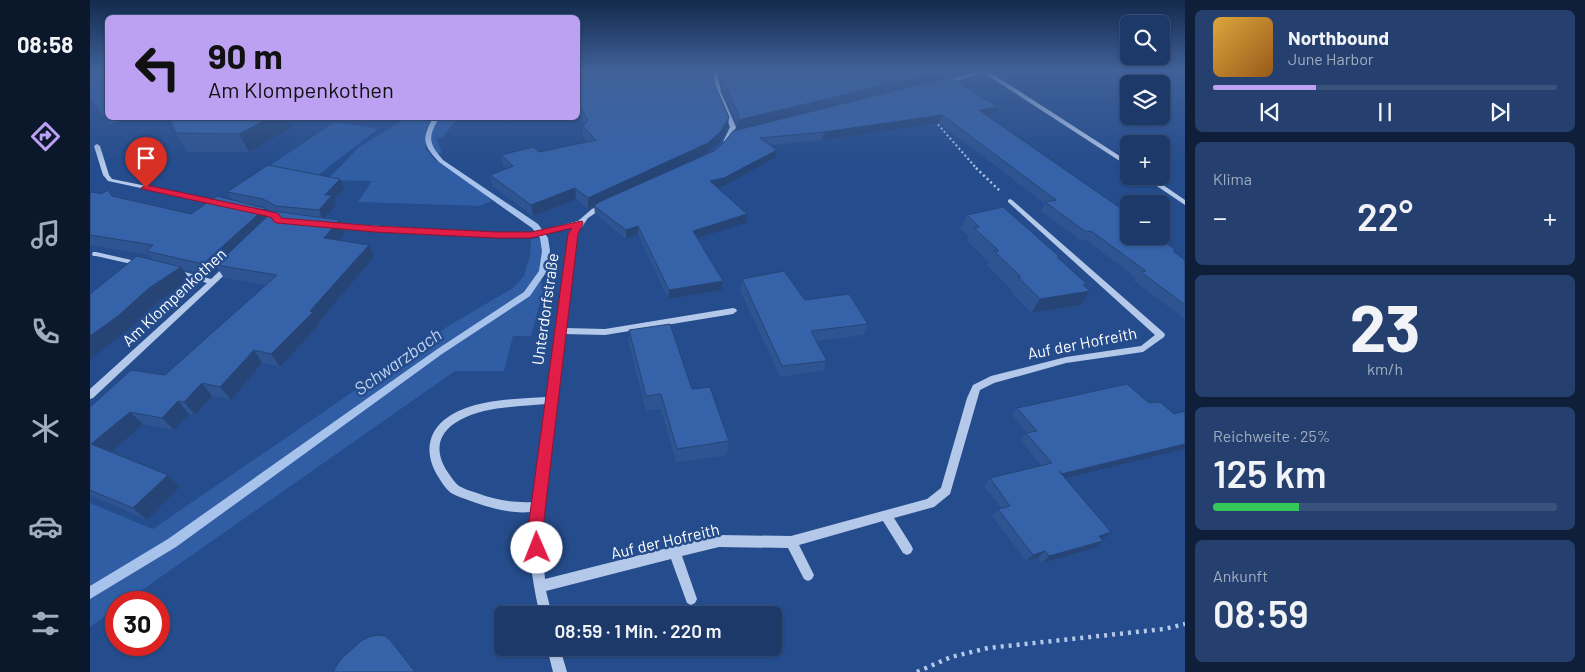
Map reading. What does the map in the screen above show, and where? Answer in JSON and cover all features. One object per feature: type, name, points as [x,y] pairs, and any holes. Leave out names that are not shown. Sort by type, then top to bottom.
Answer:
[{"type":"street","points":[[716,151],[735,134],[722,102]]},
{"type":"street","points":[[1034,102],[1120,159]]},
{"type":"street","points":[[97,146],[106,175],[110,180],[231,206]]},
{"type":"street","points":[[1158,185],[1185,203]]},
{"type":"street","points":[[326,225],[497,235],[531,235],[579,223],[596,208],[614,200]]},
{"type":"street","name":"Auf der Hofreith","points":[[539,587],[719,541],[791,542],[930,503],[946,491],[976,388],[991,380],[1066,360],[1143,349],[1161,335],[1010,201]]},
{"type":"street","name":"Unterdorfstraße","points":[[544,606],[539,587],[536,528],[573,234],[579,223]]},
{"type":"street","points":[[96,254],[147,265]]},
{"type":"street","name":"Am Klompenkothen","points":[[90,395],[234,262]]},
{"type":"street","points":[[164,269],[213,282]]},
{"type":"street","points":[[560,331],[605,332],[733,312]]},
{"type":"street","points":[[538,508],[507,507],[455,489],[439,470],[433,456],[433,442],[440,428],[457,417],[476,410],[509,404],[551,400]]},
{"type":"street","points":[[886,516],[907,549]]},
{"type":"street","points":[[791,542],[808,575]]},
{"type":"street","points":[[675,552],[692,599]]},
{"type":"street","points":[[556,656],[560,672]]},
{"type":"path","points":[[934,121],[975,167],[1010,201]]},
{"type":"path","points":[[917,672],[963,653],[988,648],[1164,629],[1185,624]]},
{"type":"shaded area","points":[[94,102],[105,102],[105,118]]},
{"type":"shaded area","points":[[106,120],[126,120],[109,124]]},
{"type":"shaded area","points":[[404,120],[431,120],[425,132],[426,149],[435,160],[466,179],[492,201],[480,206],[358,202],[372,181],[327,180],[359,147]]},
{"type":"shaded area","points":[[438,120],[456,120],[443,137],[436,138],[442,153],[436,154],[428,139]]},
{"type":"shaded area","points":[[335,122],[378,129],[309,182],[260,172]]},
{"type":"shaded area","points":[[541,238],[544,251],[540,271],[543,291],[531,336],[513,336],[504,371],[455,371],[141,591],[105,591],[105,616],[90,627],[90,503],[153,529],[450,325],[513,288],[524,276],[530,255],[531,239]]},
{"type":"building","points":[[580,102],[723,102],[729,117],[721,131],[708,143],[588,198],[575,188],[531,205],[490,175],[513,166],[501,155],[533,147],[539,152],[596,140],[583,126],[588,120],[580,106]]},
{"type":"building","points":[[733,102],[813,102],[738,120],[739,116]]},
{"type":"building","points":[[849,102],[991,102],[998,107],[979,110],[1120,208],[1120,245],[1169,245],[1176,250],[1173,251],[1185,260],[1185,305],[1141,272],[1146,271],[1091,231],[1086,232],[1045,202],[1056,200],[942,115],[824,132],[760,138],[777,150],[724,178],[710,181],[747,214],[693,231],[723,281],[669,290],[638,226],[626,230],[594,206],[599,202],[714,151],[733,131]]},
{"type":"building","points":[[170,120],[265,120],[239,134],[176,133]]},
{"type":"building","points":[[268,165],[340,179],[325,195],[332,195],[319,210],[276,206],[263,199],[227,192]]},
{"type":"building","points":[[108,190],[112,196],[191,214],[217,196],[265,208],[203,264],[146,251],[153,245],[90,235],[90,193],[101,194]]},
{"type":"building","points":[[1003,207],[1060,257],[1057,257],[1087,284],[1083,285],[1090,291],[1040,299],[1018,277],[1021,277],[994,251],[999,251],[974,228],[979,227],[967,215]]},
{"type":"building","points":[[273,211],[339,220],[324,238],[369,245],[310,311],[313,312],[271,354],[254,350],[220,387],[202,383],[184,402],[178,401],[162,418],[130,412],[91,444],[168,475],[133,508],[90,490],[90,407],[131,370],[165,375],[277,275],[216,265]]},
{"type":"building","points":[[137,256],[181,267],[149,288],[118,316],[90,336],[90,294]]},
{"type":"building","points":[[784,271],[805,300],[849,294],[868,324],[811,331],[827,361],[782,366],[742,279]]},
{"type":"building","points":[[670,324],[692,389],[710,387],[729,441],[677,449],[661,394],[646,396],[629,330]]},
{"type":"building","points":[[1127,384],[1149,403],[1160,402],[1174,414],[1185,411],[1185,444],[1061,474],[1111,532],[1099,536],[1103,541],[1049,556],[1045,551],[1033,555],[998,509],[1010,506],[990,478],[1052,463],[1026,433],[1037,431],[1017,408]]},
{"type":"building","points":[[377,635],[385,636],[390,640],[415,672],[333,672],[340,660],[361,641]]},
{"type":"waterway","name":"Schwarzbach","points":[[90,593],[172,543],[439,352],[527,294],[543,271],[546,251],[544,238],[535,226],[435,155],[431,150],[428,140],[429,131],[435,120]]},
{"type":"route","points":[[146,188],[268,214],[276,216],[277,220],[375,229],[531,235],[579,223],[573,234],[560,331],[536,528],[537,548]]}]
